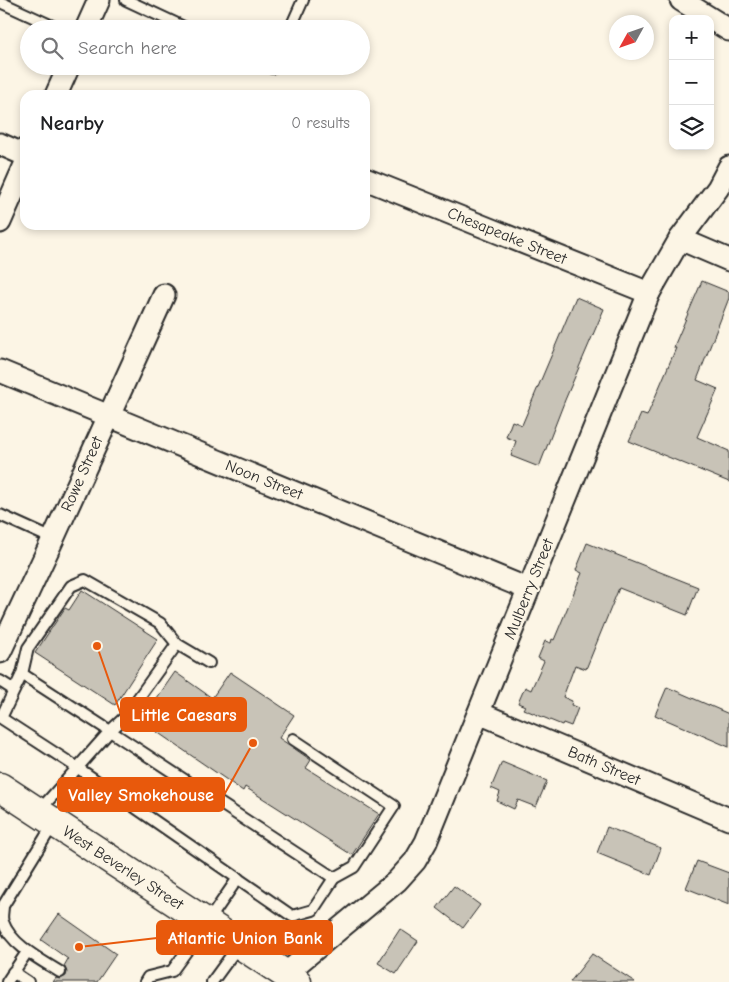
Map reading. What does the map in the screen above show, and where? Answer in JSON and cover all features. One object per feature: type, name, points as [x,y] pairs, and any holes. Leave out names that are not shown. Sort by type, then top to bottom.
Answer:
[{"type":"main road","name":"West Beverley Street","points":[[0,787],[291,978]]},
{"type":"street","points":[[90,20],[99,0]]},
{"type":"street","points":[[681,0],[729,30]]},
{"type":"street","points":[[58,90],[65,75]]},
{"type":"street","points":[[0,144],[20,153]]},
{"type":"street","name":"Mulberry Street","points":[[291,978],[397,881],[415,861],[428,838],[649,293],[680,239],[718,188],[729,168]]},
{"type":"street","points":[[0,222],[20,176]]},
{"type":"street","name":"Chesapeake Street","points":[[370,181],[649,293]]},
{"type":"street","points":[[680,239],[729,260]]},
{"type":"street","name":"Rowe Street","points":[[0,652],[54,539],[164,295]]},
{"type":"street","name":"Noon Street","points":[[0,371],[528,589]]},
{"type":"street","name":"Bath Street","points":[[479,714],[729,818]]},
{"type":"lane","points":[[126,0],[169,20]]},
{"type":"lane","points":[[294,20],[303,0]]},
{"type":"lane","points":[[0,2],[39,20]]},
{"type":"lane","points":[[0,515],[54,539]]},
{"type":"lane","points":[[209,663],[177,644],[160,623],[85,580],[70,586],[28,648],[22,674],[1,718],[78,768],[292,916],[313,910],[334,878],[354,867],[394,806],[293,739]]},
{"type":"lane","points":[[60,972],[27,952],[7,931],[2,920],[4,906],[46,817],[78,768],[110,731],[124,718],[177,644]]},
{"type":"lane","points":[[22,674],[334,878]]},
{"type":"lane","points":[[0,682],[14,690]]},
{"type":"lane","points":[[145,982],[148,977],[172,971],[208,923],[238,878]]},
{"type":"lane","points":[[215,981],[240,944]]},
{"type":"lane","points":[[7,982],[27,952]]},
{"type":"lane","points":[[13,972],[28,982]]},
{"type":"building","points":[[702,281],[729,292],[729,298],[697,380],[718,389],[697,437],[729,451],[729,482],[629,441],[641,414],[647,416]]},
{"type":"building","points":[[576,297],[604,309],[539,467],[511,456],[516,441],[506,437],[512,421],[522,425]]},
{"type":"building","points":[[587,543],[698,587],[687,615],[619,588],[586,669],[575,665],[563,697],[572,701],[571,705],[578,708],[571,726],[563,723],[562,725],[523,709],[525,706],[518,703],[525,687],[531,690],[544,661],[538,658],[545,641],[551,643],[552,639],[554,640],[582,573],[576,570]]},
{"type":"building","points":[[82,590],[158,639],[115,705],[35,653],[65,608],[69,610]]},
{"type":"building","points":[[175,672],[212,698],[230,672],[294,715],[279,738],[311,760],[306,768],[379,814],[352,855],[245,787],[243,791],[141,721]]},
{"type":"building","points":[[667,687],[729,714],[729,747],[655,715]]},
{"type":"building","points":[[502,762],[547,781],[536,807],[518,800],[514,809],[497,801],[500,792],[491,788]]},
{"type":"building","points":[[607,827],[661,848],[651,875],[597,853]]},
{"type":"building","points":[[697,861],[729,873],[729,905],[686,888]]},
{"type":"building","points":[[454,886],[480,905],[463,928],[437,908]]},
{"type":"building","points":[[59,914],[116,954],[97,982],[53,982],[56,978],[60,979],[66,976],[67,972],[64,966],[68,959],[41,940]]},
{"type":"building","points":[[400,929],[418,941],[396,974],[378,963]]},
{"type":"building","points":[[592,954],[635,982],[570,982]]},
{"type":"place","name":"Little Caesars","points":[[97,646]]},
{"type":"place","name":"Valley Smokehouse","points":[[253,743]]},
{"type":"place","name":"Atlantic Union Bank","points":[[79,947]]}]
